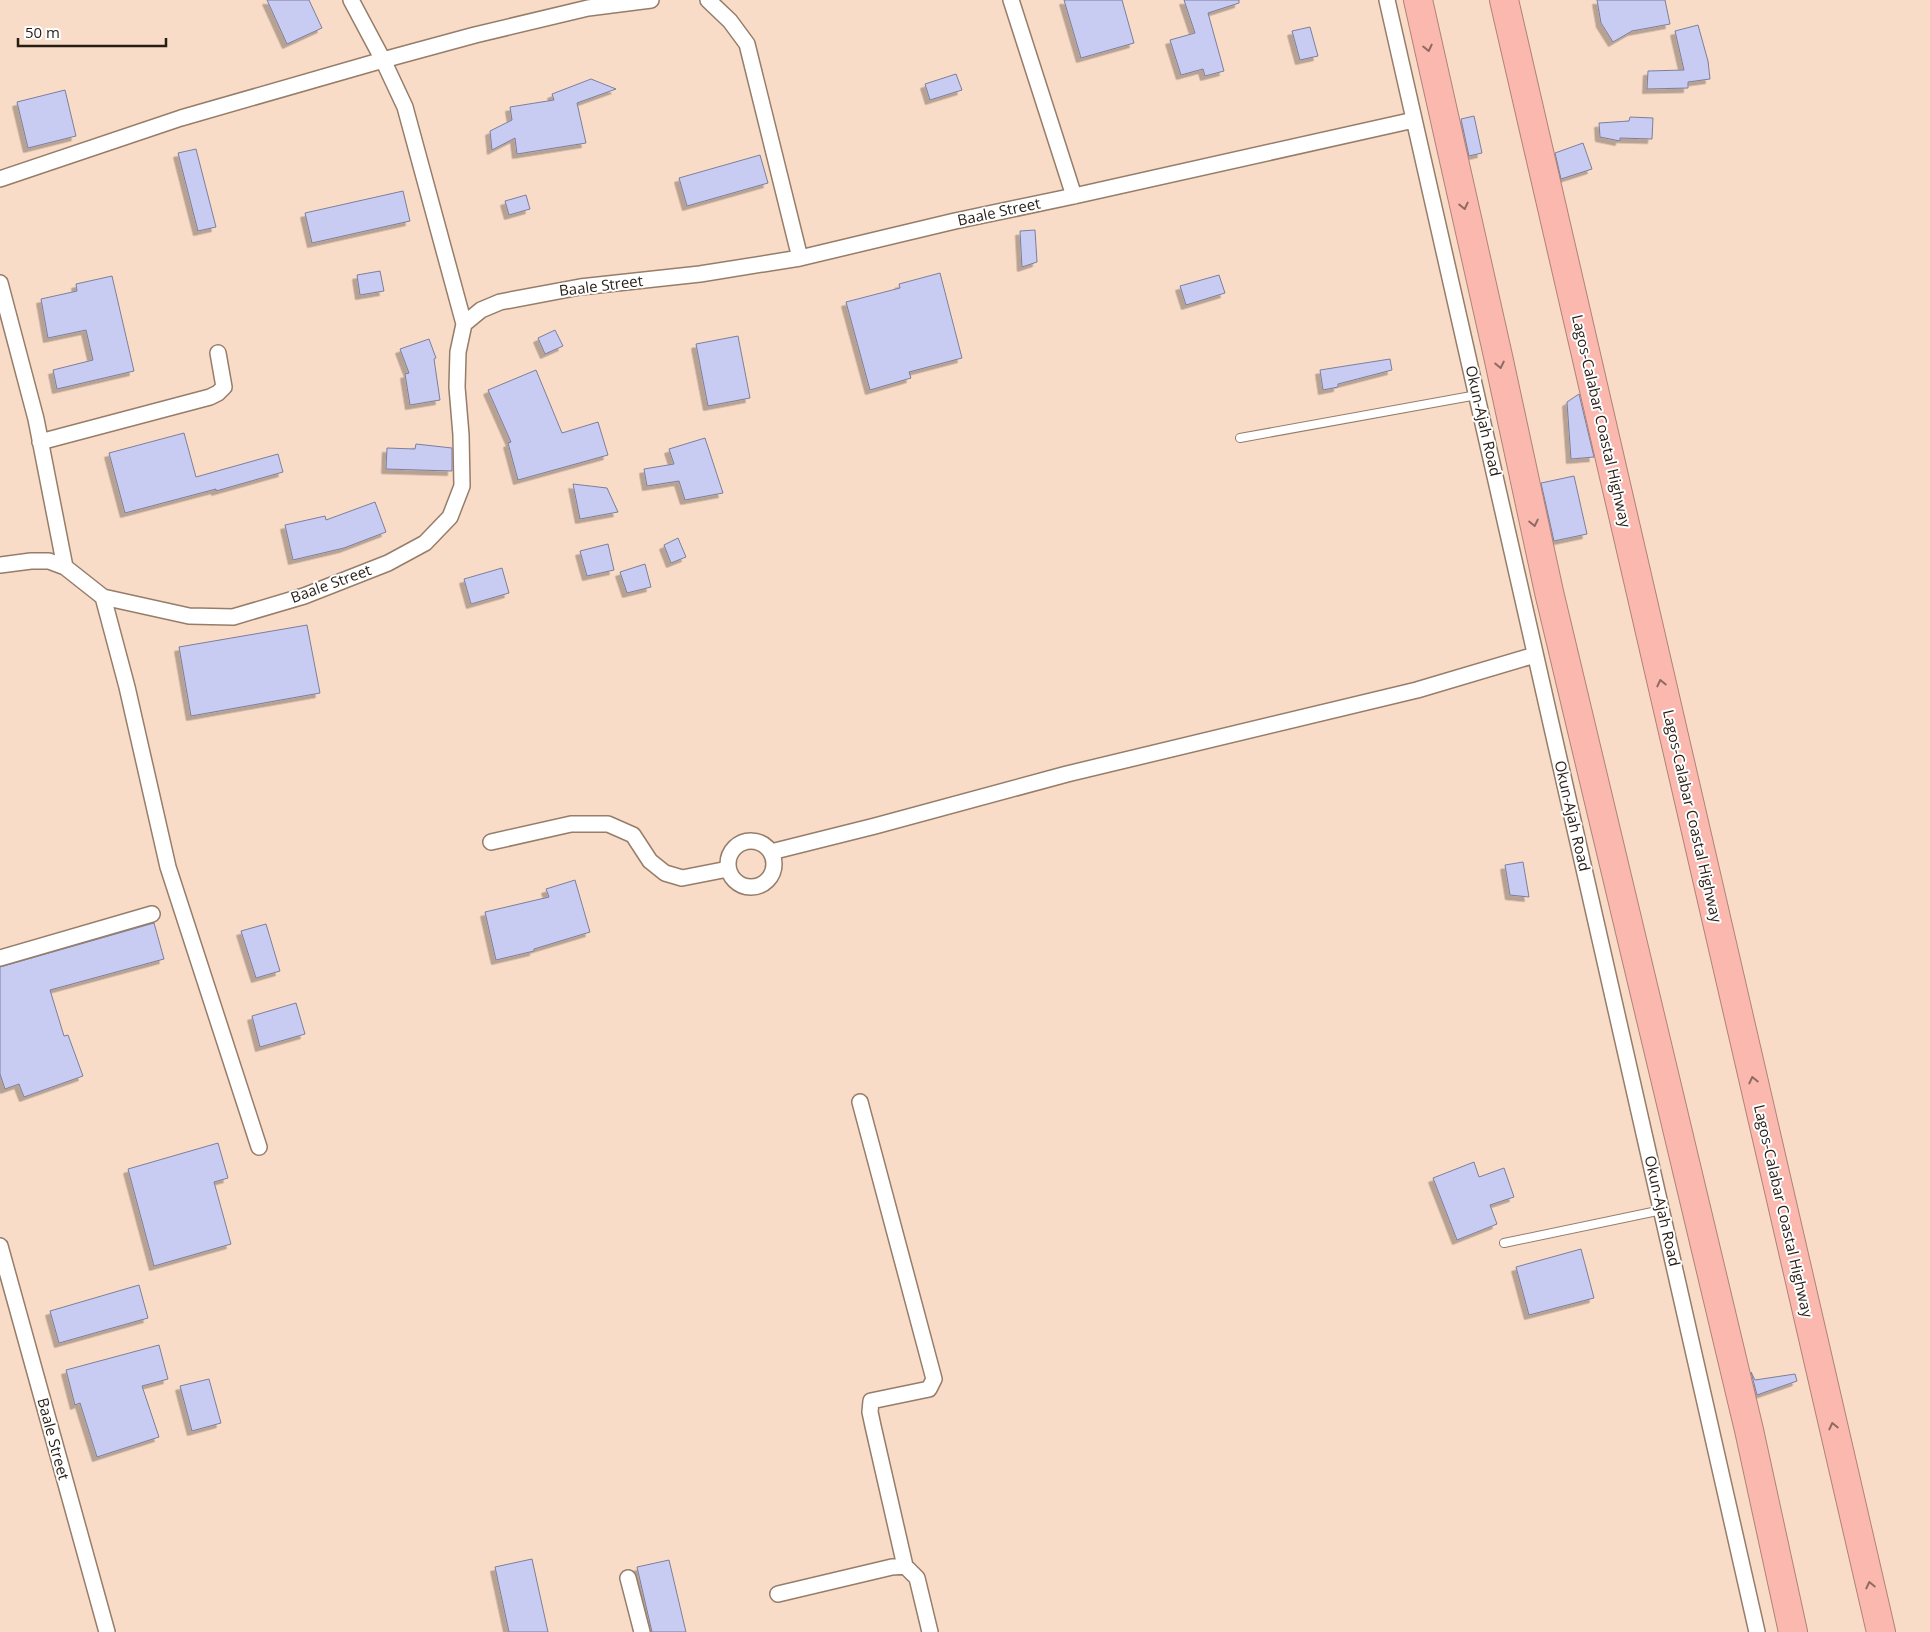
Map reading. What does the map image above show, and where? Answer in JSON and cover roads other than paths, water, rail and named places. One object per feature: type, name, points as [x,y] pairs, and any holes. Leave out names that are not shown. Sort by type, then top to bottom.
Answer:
[{"type":"highway","points":[[1418,0],[1496,346],[1548,592],[1749,1430],[1793,1632]]},
{"type":"highway","name":"Lagos-Calabar Coastal Highway","points":[[1504,0],[1881,1632]]},
{"type":"street","points":[[351,0],[383,60],[405,107],[464,324]]},
{"type":"street","points":[[0,178],[181,118],[383,60],[475,35],[588,8],[651,0]]},
{"type":"street","points":[[708,0],[730,21],[747,44],[800,258]]},
{"type":"street","points":[[1011,0],[1074,196]]},
{"type":"street","name":"Okun-Ajah Road","points":[[1387,0],[1757,1632]]},
{"type":"street","name":"Baale Street","points":[[0,565],[49,561],[66,567],[103,597],[189,616],[233,617],[304,596],[388,563],[425,544],[450,517],[462,486],[461,435],[457,387],[458,352],[464,324],[481,310],[500,302],[580,287],[700,274],[800,258],[955,220],[1074,196],[1414,120]]},
{"type":"street","points":[[0,283],[36,419],[66,567]]},
{"type":"street","points":[[40,442],[210,397],[224,387],[218,353]]},
{"type":"street","points":[[103,597],[168,867],[259,1147]]},
{"type":"street","points":[[771,852],[1067,774],[1417,690],[1535,655]]},
{"type":"street","points":[[492,842],[571,824],[608,824],[633,835],[650,861],[665,872],[682,878],[728,868]]},
{"type":"street","points":[[742,842],[758,842],[771,852],[774,868],[767,882],[752,888],[737,882],[728,868],[731,853],[742,842]]},
{"type":"street","points":[[0,958],[152,914]]},
{"type":"street","points":[[860,1102],[934,1379],[929,1389],[871,1401],[870,1412],[906,1566],[917,1578],[930,1632]]},
{"type":"street","name":"Baale Street","points":[[0,1246],[107,1632]]},
{"type":"street","points":[[778,1594],[906,1566]]},
{"type":"street","points":[[628,1578],[642,1632]]},
{"type":"lane","points":[[1240,438],[1477,394]]},
{"type":"lane","points":[[1504,1243],[1662,1210]]}]
